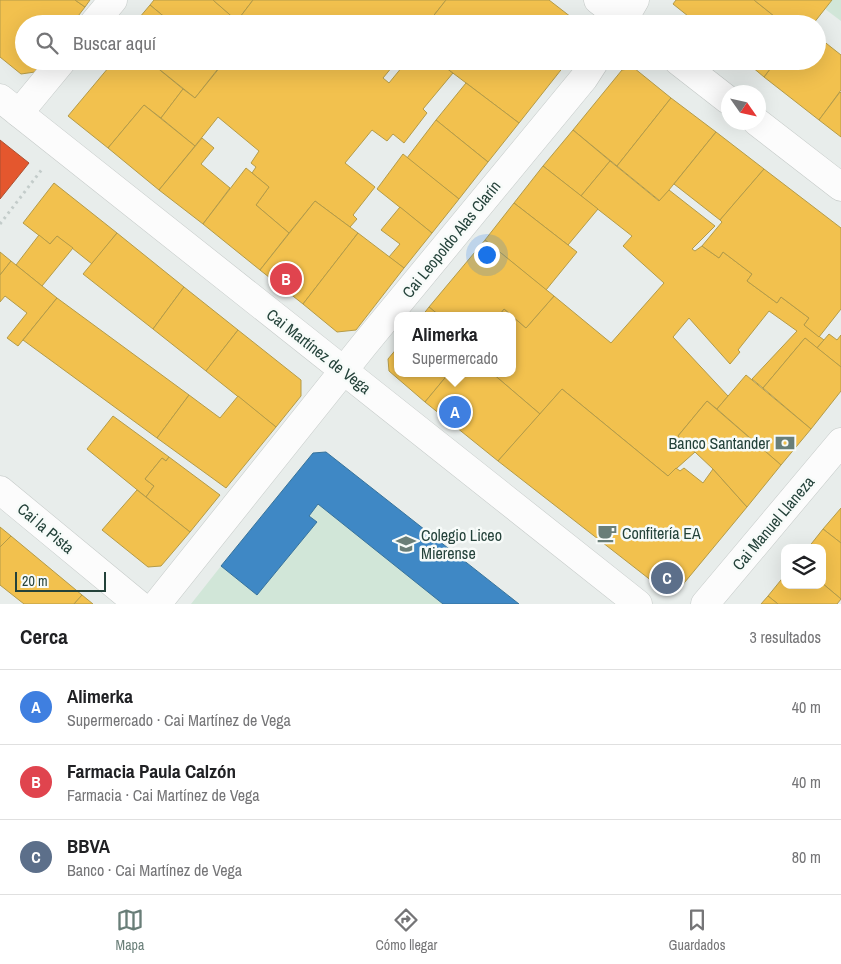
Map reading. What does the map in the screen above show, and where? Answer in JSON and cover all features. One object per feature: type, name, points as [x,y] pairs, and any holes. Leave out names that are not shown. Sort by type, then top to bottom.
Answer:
[{"type":"street","points":[[100,15],[113,0]]},
{"type":"street","points":[[598,0],[624,15]]},
{"type":"street","points":[[10,106],[52,70]]},
{"type":"street","name":"Cai Leopoldo Alas Clarín","points":[[157,604],[589,70]]},
{"type":"street","points":[[690,70],[721,95]]},
{"type":"street","name":"Cai Martínez de Vega","points":[[10,106],[638,604]]},
{"type":"street","points":[[766,128],[841,187]]},
{"type":"street","name":"Cai Manuel Llaneza","points":[[705,604],[841,442]]},
{"type":"street","name":"Cai la Pista","points":[[0,490],[138,604]]},
{"type":"path","points":[[0,224],[61,146]]},
{"type":"green space","points":[[832,0],[841,0],[841,21],[825,9]]},
{"type":"green space","points":[[318,504],[444,604],[191,604],[221,566],[257,595],[317,522],[309,516]]},
{"type":"building: Viviendas","points":[[0,0],[75,0],[85,7],[79,15],[15,15],[15,69],[0,57]]},
{"type":"building: Viviendas","points":[[75,0],[90,0],[85,7]]},
{"type":"building: Viviendas","points":[[154,0],[213,0],[230,15],[162,15],[150,5]]},
{"type":"building: Viviendas","points":[[213,0],[253,0],[242,15],[230,15]]},
{"type":"building: Viviendas","points":[[253,0],[446,0],[434,15],[242,15]]},
{"type":"building: Viviendas","points":[[446,0],[549,0],[568,15],[434,15]]},
{"type":"building: Viviendas","points":[[676,0],[754,0],[773,15],[687,15],[673,4]]},
{"type":"building: Viviendas","points":[[754,0],[832,0],[820,15],[773,15]]},
{"type":"building: Viviendas","points":[[150,5],[162,15],[142,15]]},
{"type":"building: Viviendas","points":[[826,43],[841,55],[841,90],[819,120],[764,77],[769,70],[826,70]]},
{"type":"building: Viviendas","points":[[16,70],[36,70],[35,72],[21,74]]},
{"type":"building: Viviendas","points":[[106,70],[160,70],[183,89],[161,118],[144,105],[108,148],[68,116]]},
{"type":"building: Viviendas","points":[[160,70],[217,70],[195,98]]},
{"type":"building: Viviendas","points":[[218,70],[390,70],[383,78],[389,83],[400,70],[449,70],[453,73],[423,109],[427,113],[404,143],[393,134],[387,141],[372,130],[345,163],[375,187],[353,215],[357,219],[350,227],[315,201],[289,233],[256,205],[269,187],[252,173],[256,167],[251,163],[259,151],[218,117],[195,146],[161,118],[183,89],[195,98]]},
{"type":"building: Viviendas","points":[[449,70],[561,70],[519,123]]},
{"type":"building: Viviendas","points":[[622,70],[636,70],[671,98],[617,166],[573,130]]},
{"type":"building: Viviendas","points":[[756,70],[769,70],[764,77]]},
{"type":"building: Viviendas","points":[[466,83],[519,123],[488,162],[436,120]]},
{"type":"building: Viviendas","points":[[841,93],[841,137],[819,120]]},
{"type":"building: Viviendas","points":[[671,98],[716,132],[660,201],[617,166]]},
{"type":"building: Viviendas","points":[[144,105],[195,146],[159,190],[108,148]]},
{"type":"building: Viviendas","points":[[436,120],[488,162],[459,199],[407,158]]},
{"type":"building: Viviendas","points":[[573,130],[610,161],[581,196],[543,166]]},
{"type":"building: Viviendas","points":[[716,132],[764,169],[720,220],[674,184]]},
{"type":"building: Viviendas","points":[[202,138],[214,148],[201,164],[230,188],[203,224],[159,190]]},
{"type":"building: Viviendas","points":[[403,154],[459,199],[432,233],[377,189]]},
{"type":"building: Viviendas","points":[[610,161],[659,201],[669,190],[715,226],[692,249],[695,251],[702,246],[719,258],[723,252],[752,274],[747,281],[777,303],[781,297],[809,318],[804,325],[824,340],[817,348],[805,338],[763,388],[752,379],[797,331],[769,311],[738,350],[740,352],[730,364],[689,318],[673,337],[728,396],[717,409],[707,401],[678,436],[695,452],[668,476],[562,389],[540,414],[497,377],[516,377],[516,319],[526,328],[554,296],[611,343],[664,283],[623,246],[632,236],[581,196]]},
{"type":"building: Viviendas","points":[[543,166],[598,209],[568,245],[514,203]]},
{"type":"building: Viviendas","points":[[246,168],[269,187],[256,205],[289,233],[260,270],[203,224]]},
{"type":"building: Viviendas","points":[[764,169],[841,228],[841,309],[819,337],[804,325],[809,318],[781,297],[777,303],[747,281],[752,274],[723,252],[719,258],[702,246],[722,222],[720,220]]},
{"type":"building: Viviendas","points":[[54,183],[117,233],[92,264],[57,236],[50,244],[23,223]]},
{"type":"building: Viviendas","points":[[315,201],[358,233],[303,304],[260,270]]},
{"type":"building: Viviendas","points":[[514,203],[577,252],[546,290],[485,240]]},
{"type":"building: Viviendas","points":[[400,207],[432,233],[404,268],[389,257],[400,244],[381,230]]},
{"type":"building: Viviendas","points":[[117,233],[184,287],[153,329],[83,274]]},
{"type":"building: Viviendas","points":[[358,233],[404,268],[356,330],[337,332],[303,304]]},
{"type":"building: Viviendas","points":[[39,235],[50,244],[57,236],[73,248],[42,286],[16,265]]},
{"type":"building: Viviendas","points":[[485,240],[554,296],[526,328],[516,319],[516,312],[507,312],[504,309],[502,312],[435,312],[429,307]]},
{"type":"building: Viviendas","points":[[0,252],[11,261],[0,275]]},
{"type":"building: Viviendas","points":[[11,261],[57,298],[18,346],[7,338],[27,313],[5,296],[0,302],[0,275]]},
{"type":"building: Viviendas","points":[[184,287],[238,330],[206,371],[153,329]]},
{"type":"building: Viviendas","points":[[57,298],[189,395],[157,438],[23,340]]},
{"type":"building: Viviendas","points":[[429,307],[435,312],[425,312]]},
{"type":"building: Viviendas","points":[[238,330],[301,380],[301,396],[276,427],[206,371]]},
{"type":"building: Viviendas","points":[[829,334],[837,340],[841,335],[841,367],[817,348]]},
{"type":"building: Viviendas","points":[[805,338],[841,367],[841,391],[811,429],[763,388]]},
{"type":"building: Viviendas","points":[[394,352],[394,375],[389,371],[388,359]]},
{"type":"building: Viviendas","points":[[746,375],[811,429],[781,465],[717,409]]},
{"type":"building: Viviendas","points":[[396,377],[446,377],[425,402]]},
{"type":"building: Viviendas","points":[[446,377],[497,377],[540,414],[498,461],[425,402]]},
{"type":"building: Viviendas","points":[[562,389],[668,476],[676,468],[680,471],[684,468],[703,483],[713,469],[747,507],[680,588],[666,592],[498,461]]},
{"type":"building: Viviendas","points":[[189,395],[220,418],[238,396],[276,427],[226,488],[157,438]]},
{"type":"building: Viviendas","points":[[707,401],[781,465],[747,507],[713,469],[678,436]]},
{"type":"building: Viviendas","points":[[113,416],[169,457],[166,461],[162,458],[145,479],[154,486],[146,497],[87,449]]},
{"type":"building: Viviendas","points":[[169,457],[220,495],[190,532],[146,497],[154,486],[145,479],[162,458],[166,461]]},
{"type":"building: Viviendas","points":[[137,490],[190,532],[161,566],[148,567],[102,530]]},
{"type":"building: Viviendas","points":[[841,508],[841,543],[823,529]]},
{"type":"building: Viviendas","points":[[0,527],[11,536],[0,547]]},
{"type":"building: Viviendas","points":[[823,529],[841,543],[841,599],[826,586],[826,544],[811,544]]},
{"type":"building: Viviendas","points":[[11,536],[82,595],[74,604],[24,604],[0,585],[0,547]]},
{"type":"building: Viviendas","points":[[781,580],[781,589],[826,589],[826,586],[841,599],[837,604],[778,604],[768,596]]},
{"type":"building: Viviendas","points":[[82,595],[93,604],[74,604]]},
{"type":"building: Viviendas","points":[[768,596],[778,604],[761,604]]},
{"type":"building: Comercios","points":[[0,140],[29,163],[0,199]]},
{"type":"building: Escuelas","name":"Colegio Liceo Mierense","points":[[326,452],[519,604],[443,604],[318,504],[309,516],[317,522],[257,595],[221,566],[313,453]]},
{"type":"place","name":"Farmacia Paula Calzón","points":[[286,279]]},
{"type":"place","name":"Alimerka","points":[[455,412]]},
{"type":"place","name":"Banco Santander","points":[[785,443]]},
{"type":"place","name":"Confitería EA","points":[[607,533]]},
{"type":"place","name":"Colegio Liceo Mierense","points":[[406,544]]},
{"type":"place","name":"BBVA","points":[[667,578]]}]
